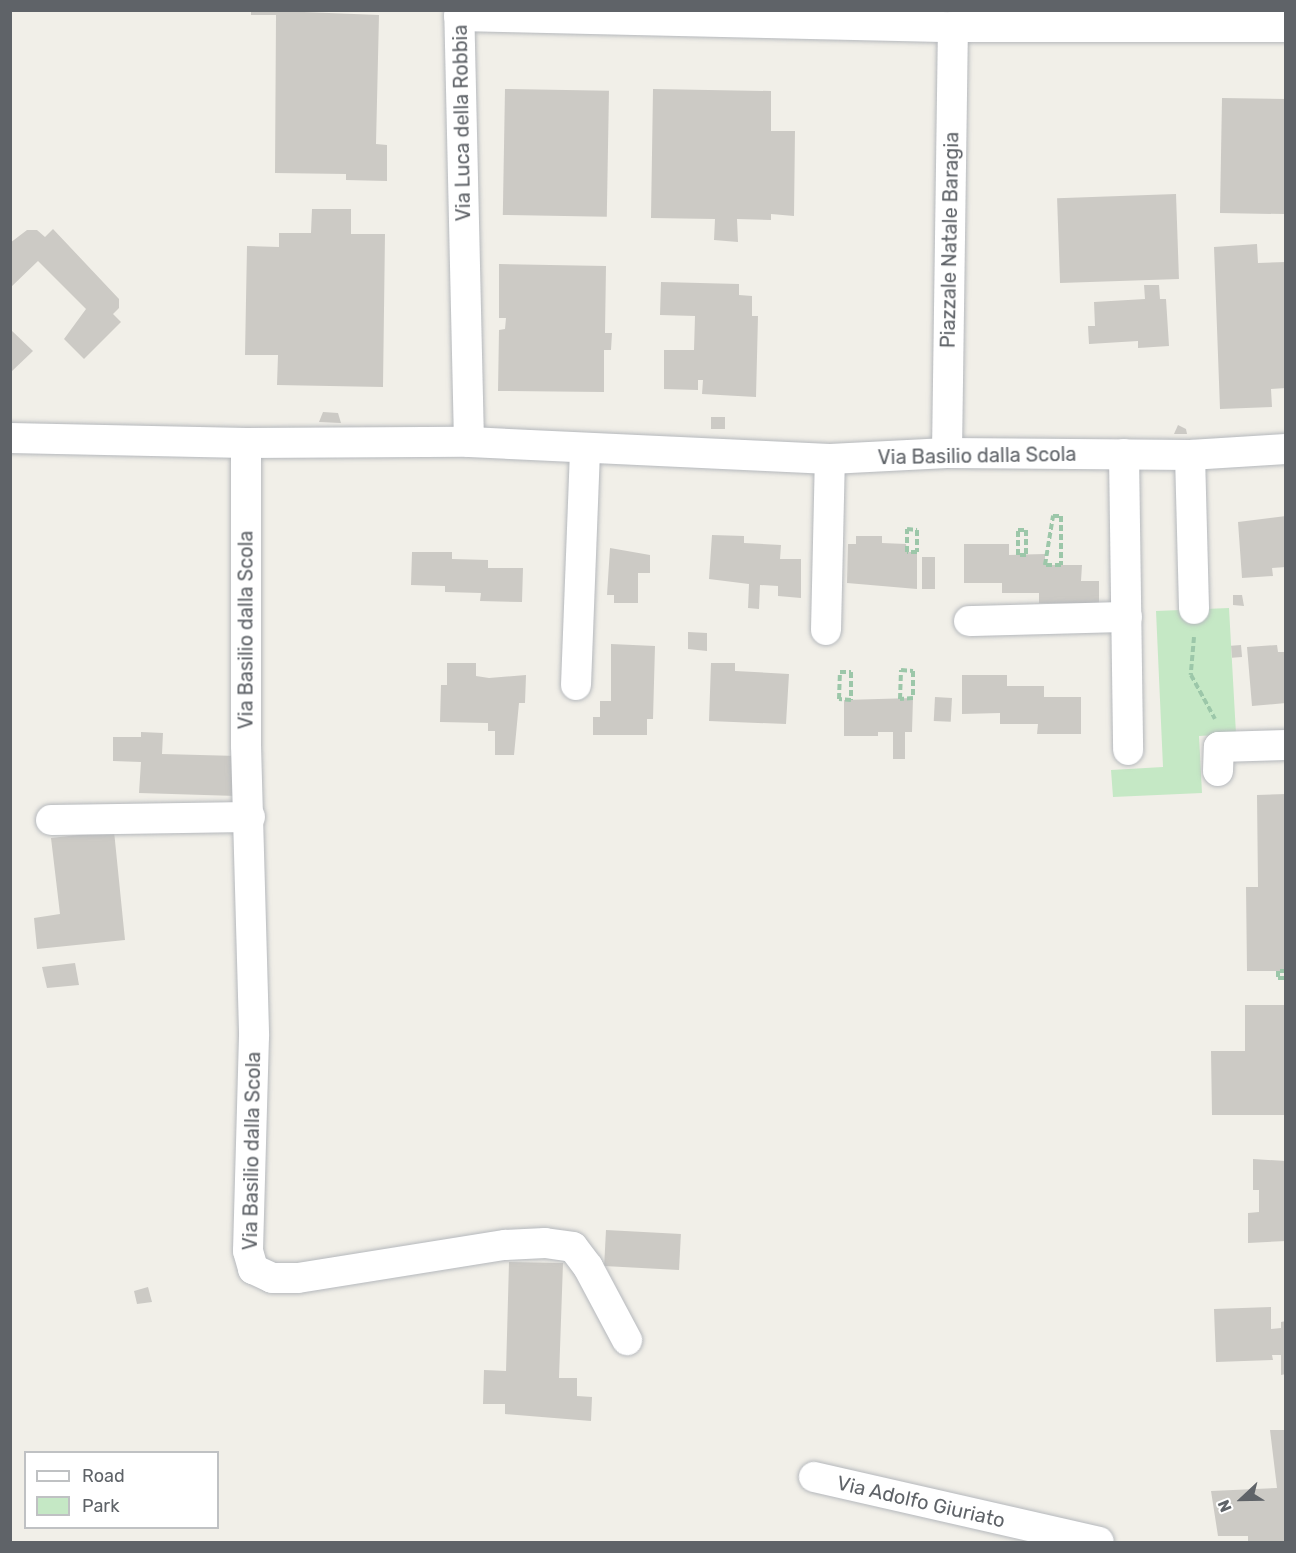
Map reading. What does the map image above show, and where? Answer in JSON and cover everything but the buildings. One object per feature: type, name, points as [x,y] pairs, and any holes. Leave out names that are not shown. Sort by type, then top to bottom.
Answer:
[{"type":"street","name":"Via Luca della Robbia","points":[[468,442],[459,16],[953,27],[1286,27]]},
{"type":"street","name":"Piazzale Natale Baragia","points":[[947,453],[953,27]]},
{"type":"street","name":"Via Basilio dalla Scola","points":[[10,438],[246,443],[468,442],[830,459],[947,453],[1190,454],[1286,449]]},
{"type":"street","name":"Via Basilio dalla Scola","points":[[246,443],[254,1036],[248,1251],[252,1269],[272,1278],[298,1278],[505,1245],[545,1243],[573,1247],[588,1267],[627,1340]]},
{"type":"street","points":[[576,685],[585,448]]},
{"type":"street","points":[[1124,454],[1128,750]]},
{"type":"street","points":[[1190,454],[1194,609]]},
{"type":"street","points":[[826,630],[830,459]]},
{"type":"street","points":[[969,621],[1127,617]]},
{"type":"street","points":[[1223,759],[1286,745]]},
{"type":"street","points":[[51,820],[250,817]]},
{"type":"street","name":"Via Adolfo Giuriato","points":[[814,1478],[1099,1542]]},
{"type":"path","points":[[1053,516],[1061,516],[1061,566],[1045,565],[1053,516]]},
{"type":"path","points":[[907,529],[917,530],[917,552],[907,552],[907,529]]},
{"type":"path","points":[[1018,530],[1026,530],[1026,555],[1018,555],[1018,530]]},
{"type":"path","points":[[1194,609],[1191,675],[1223,759]]},
{"type":"path","points":[[901,670],[914,671],[913,698],[900,699],[901,670]]},
{"type":"path","points":[[840,672],[851,672],[851,700],[839,699],[840,672]]},
{"type":"path","points":[[1286,970],[1278,970],[1278,978],[1286,978]]},
{"type":"green space","points":[[1229,608],[1236,734],[1199,736],[1202,793],[1113,797],[1111,770],[1163,767],[1156,611]]}]
